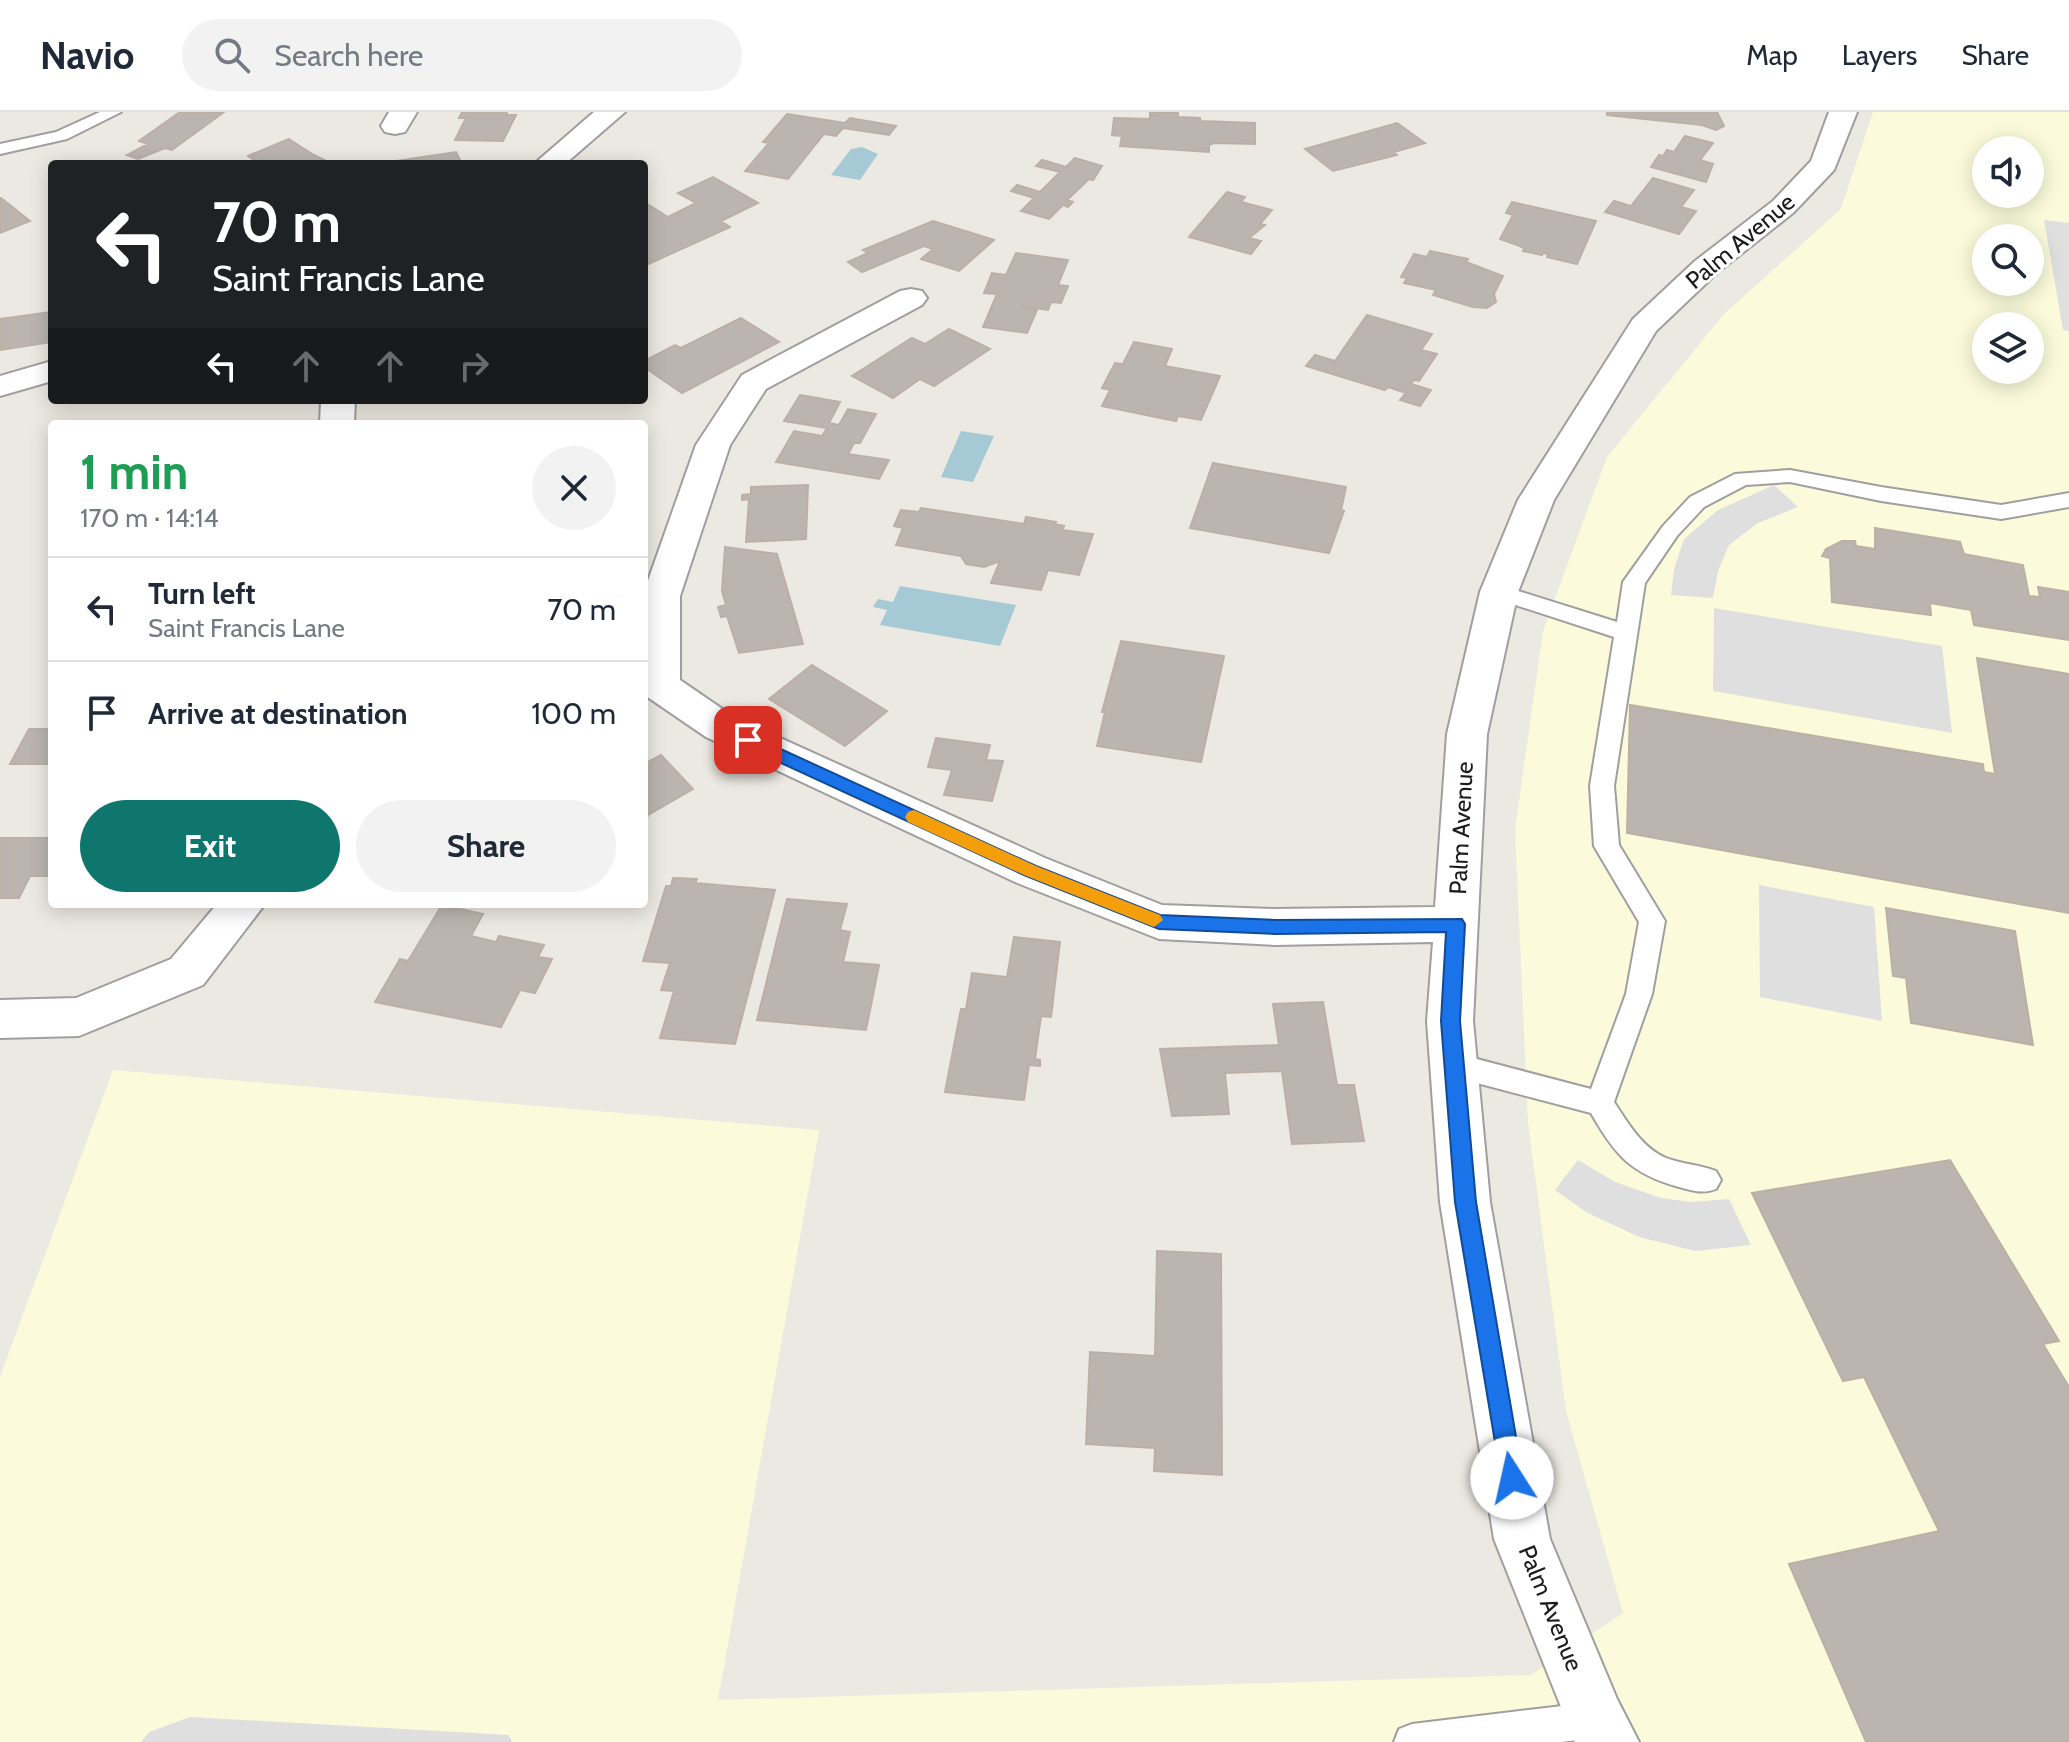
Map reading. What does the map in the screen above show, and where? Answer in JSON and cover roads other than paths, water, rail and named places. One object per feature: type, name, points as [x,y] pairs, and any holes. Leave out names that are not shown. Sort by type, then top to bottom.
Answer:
[{"type":"street","points":[[553,160],[611,112]]},
{"type":"street","name":"Palm Avenue","points":[[1602,1731],[1522,1539],[1465,1202],[1450,1021],[1467,734],[1499,592],[1536,500],[1644,326],[1706,267],[1783,207],[1824,164],[1843,112]]},
{"type":"street","points":[[911,298],[754,382],[713,445],[661,596],[660,686],[720,727],[1030,870],[1159,922],[1275,927],[1456,924]]},
{"type":"street","points":[[0,386],[48,372]]},
{"type":"street","points":[[0,1019],[79,1017],[187,972],[240,908]]},
{"type":"lane","points":[[0,149],[61,136],[113,112]]},
{"type":"lane","points":[[1600,1103],[1639,994],[1652,921],[1607,846],[1602,786],[1634,582],[1670,531],[1697,502],[1742,479],[1790,476],[1881,494],[2001,512],[2069,500]]},
{"type":"lane","points":[[1499,592],[1625,633]]},
{"type":"lane","points":[[1454,1065],[1600,1103],[1628,1150],[1665,1173],[1706,1180]]},
{"type":"lane","points":[[1412,1742],[1602,1731]]},
{"type":"water","points":[[862,147],[878,154],[860,180],[831,175],[851,149]]},
{"type":"water","points":[[961,431],[994,436],[973,482],[941,477]]},
{"type":"water","points":[[900,586],[1016,605],[1000,646],[880,625],[887,610],[873,607],[878,599],[893,602]]}]
